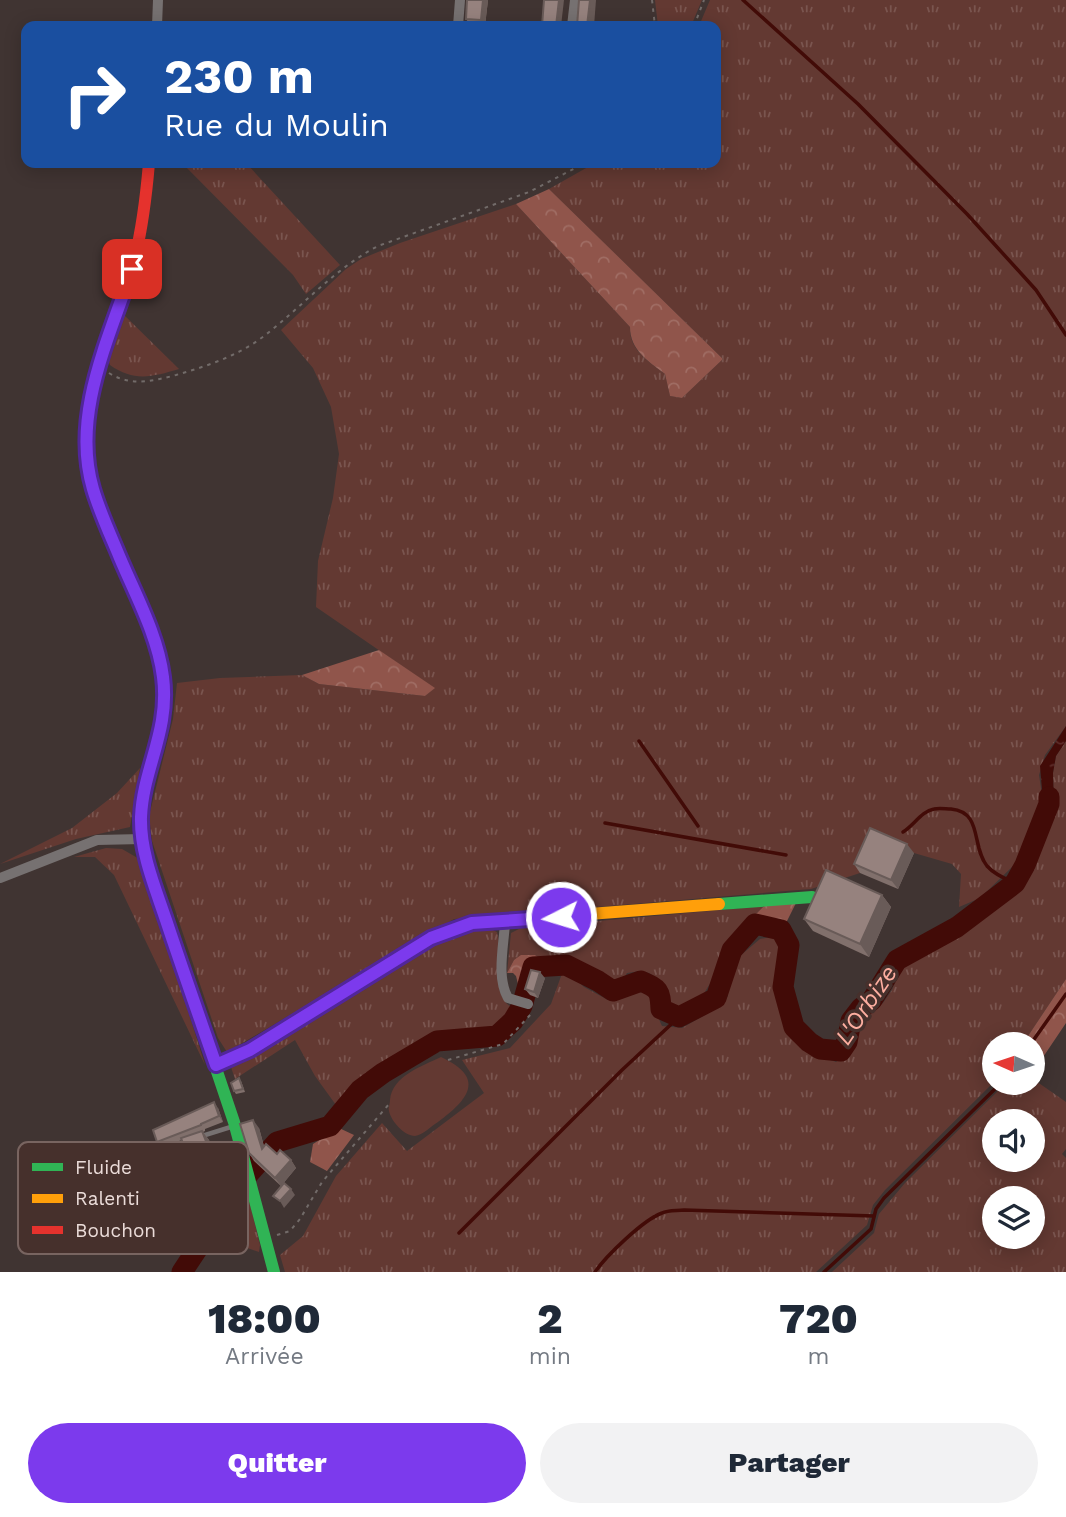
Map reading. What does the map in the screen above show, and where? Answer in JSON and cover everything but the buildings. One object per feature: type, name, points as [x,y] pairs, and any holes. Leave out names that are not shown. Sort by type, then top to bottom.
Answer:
[{"type":"street","points":[[157,21],[158,0]]},
{"type":"street","points":[[458,21],[460,0]]},
{"type":"street","points":[[573,21],[575,0]]},
{"type":"street","points":[[148,168],[143,216],[132,269],[89,405],[86,432],[93,489],[150,630],[160,659],[163,679],[163,723],[144,798],[142,839],[240,1142]]},
{"type":"street","points":[[0,878],[97,840],[142,839]]},
{"type":"street","points":[[216,1065],[250,1050],[431,938],[472,923],[812,897]]},
{"type":"street","points":[[505,922],[502,981],[505,992],[511,1000],[528,1004]]},
{"type":"street","points":[[248,1169],[274,1272]]},
{"type":"lane","points":[[190,1142],[235,1126]]},
{"type":"path","points":[[652,0],[654,21]]},
{"type":"path","points":[[696,21],[704,0]]},
{"type":"path","points":[[100,367],[126,382],[141,383],[173,376],[229,357],[265,336],[328,280],[365,253],[529,192],[575,168]]},
{"type":"path","points":[[448,1060],[503,1044],[532,1013],[528,1004]]},
{"type":"path","points":[[266,1238],[290,1231],[322,1182],[390,1103]]},
{"type":"green space","points":[[655,0],[702,0],[693,21],[657,21]]},
{"type":"green space","points":[[710,0],[1066,0],[1066,726],[1045,755],[1039,775],[1043,802],[1014,865],[980,898],[959,907],[961,874],[952,864],[914,853],[877,837],[860,873],[811,889],[454,919],[227,1052],[218,1038],[152,841],[149,816],[173,719],[177,683],[220,678],[302,675],[319,684],[425,696],[434,688],[316,607],[318,561],[333,498],[339,454],[331,407],[313,368],[281,330],[346,269],[361,259],[516,204],[630,327],[636,349],[665,374],[670,396],[682,398],[723,359],[549,189],[586,168],[721,168],[721,21],[701,21]]},
{"type":"green space","points":[[187,168],[251,168],[340,265],[306,294],[293,275]]},
{"type":"green space","points":[[549,189],[723,359],[682,398],[670,396],[665,374],[637,349],[630,327],[516,204]]},
{"type":"green space","points":[[121,312],[179,369],[135,376],[110,365],[106,356]]},
{"type":"green space","points":[[379,650],[435,688],[425,696],[319,684],[302,675]]},
{"type":"green space","points":[[1066,741],[1066,979],[1031,1032],[982,1032],[982,1094],[885,1190],[873,1205],[867,1225],[816,1272],[285,1272],[280,1255],[303,1236],[336,1176],[382,1123],[407,1151],[484,1093],[462,1060],[510,1048],[551,1004],[564,968],[584,987],[608,1000],[634,992],[646,994],[654,1004],[662,1026],[682,1028],[719,1007],[728,996],[728,983],[740,956],[760,939],[778,939],[785,949],[779,988],[787,1022],[803,1050],[836,1062],[852,1048],[858,1021],[883,1003],[892,990],[905,959],[973,918],[1023,882],[1040,847],[1054,807],[1053,773],[1056,756]]},
{"type":"green space","points":[[140,768],[130,827],[76,839],[0,864],[72,828],[117,793]]},
{"type":"green space","points":[[106,848],[122,849],[141,860],[205,1065],[114,875],[95,857],[74,857]]},
{"type":"green space","points":[[796,903],[785,925],[751,919],[764,906]]},
{"type":"green space","points":[[764,906],[729,941],[719,976],[703,995],[677,1010],[667,1008],[657,978],[645,972],[627,973],[623,979],[615,980],[560,961],[543,960],[535,955],[514,960],[507,973],[511,933],[521,928]]},
{"type":"green space","points":[[486,927],[497,932],[501,994],[505,1002],[513,1008],[508,1019],[493,1029],[437,1035],[362,1080],[336,1105],[315,1076],[295,1040],[235,1079],[230,1064],[428,946],[463,929]]},
{"type":"green space","points":[[521,955],[535,955],[543,960],[532,962],[523,988],[519,988],[516,976],[507,973],[514,960]]},
{"type":"green space","points":[[1066,979],[1066,1023],[1045,1054],[1045,1032],[1031,1032]]},
{"type":"green space","points":[[441,1057],[464,1073],[468,1089],[458,1106],[449,1114],[421,1134],[407,1134],[390,1115],[392,1092],[396,1084],[409,1073]]},
{"type":"green space","points":[[1045,1087],[1066,1102],[1066,1149],[1062,1154],[1066,1158],[1066,1272],[832,1272],[874,1233],[879,1214],[905,1183],[993,1096],[1045,1096]]},
{"type":"green space","points":[[339,1128],[354,1135],[327,1171],[310,1162],[313,1144]]},
{"type":"green space","points":[[248,1196],[260,1245],[259,1252],[248,1248]]},
{"type":"water","points":[[1066,726],[1066,741],[1056,756],[1053,773],[1054,807],[1047,827],[1036,819],[1043,802],[1040,766]]},
{"type":"waterway","points":[[743,0],[858,104],[967,214],[1036,290],[1066,335]]},
{"type":"waterway","points":[[639,741],[698,826]]},
{"type":"waterway","name":"L'Orbize","points":[[248,1174],[277,1142],[330,1126],[360,1090],[437,1041],[497,1036],[513,1021],[522,1006],[533,967],[566,965],[613,991],[641,981],[657,991],[661,1009],[679,1017],[716,998],[732,950],[755,924],[781,930],[789,945],[783,987],[794,1027],[820,1049],[841,1051],[847,1042],[851,1021],[861,1008],[872,1000],[897,960],[957,927],[1015,883],[1025,865],[1049,804],[1049,797]]},
{"type":"waterway","points":[[903,832],[930,810],[961,811],[972,823],[987,866],[996,874],[1015,883]]},
{"type":"waterway","points":[[605,823],[786,855]]},
{"type":"waterway","points":[[1039,1032],[1066,994]]},
{"type":"waterway","points":[[459,1233],[622,1070],[679,1017]]},
{"type":"waterway","points":[[824,1272],[871,1229],[876,1209],[884,1198],[988,1096]]},
{"type":"waterway","points":[[595,1272],[635,1231],[667,1211],[874,1216]]},
{"type":"waterway","name":"L'Orbize","points":[[182,1272],[194,1254]]},
{"type":"traffic: fast","points":[[719,904],[812,897]]},
{"type":"traffic: fast","points":[[170,932],[239,1142]]},
{"type":"traffic: fast","points":[[248,1174],[274,1272]]},
{"type":"traffic: slow","points":[[148,623],[158,654],[163,701],[160,732],[144,800],[142,833],[150,876],[170,932]]},
{"type":"traffic: slow","points":[[216,1065],[250,1050],[431,938],[472,923],[719,904]]},
{"type":"traffic: jam","points":[[148,168],[145,203],[132,268],[92,389],[86,438],[88,464],[98,505],[148,623]]},
{"type":"route","points":[[132,269],[95,380],[86,432],[87,455],[93,489],[160,659],[165,702],[163,723],[144,798],[142,839],[154,884],[216,1065],[250,1050],[431,938],[454,928],[472,923],[561,917]]}]
